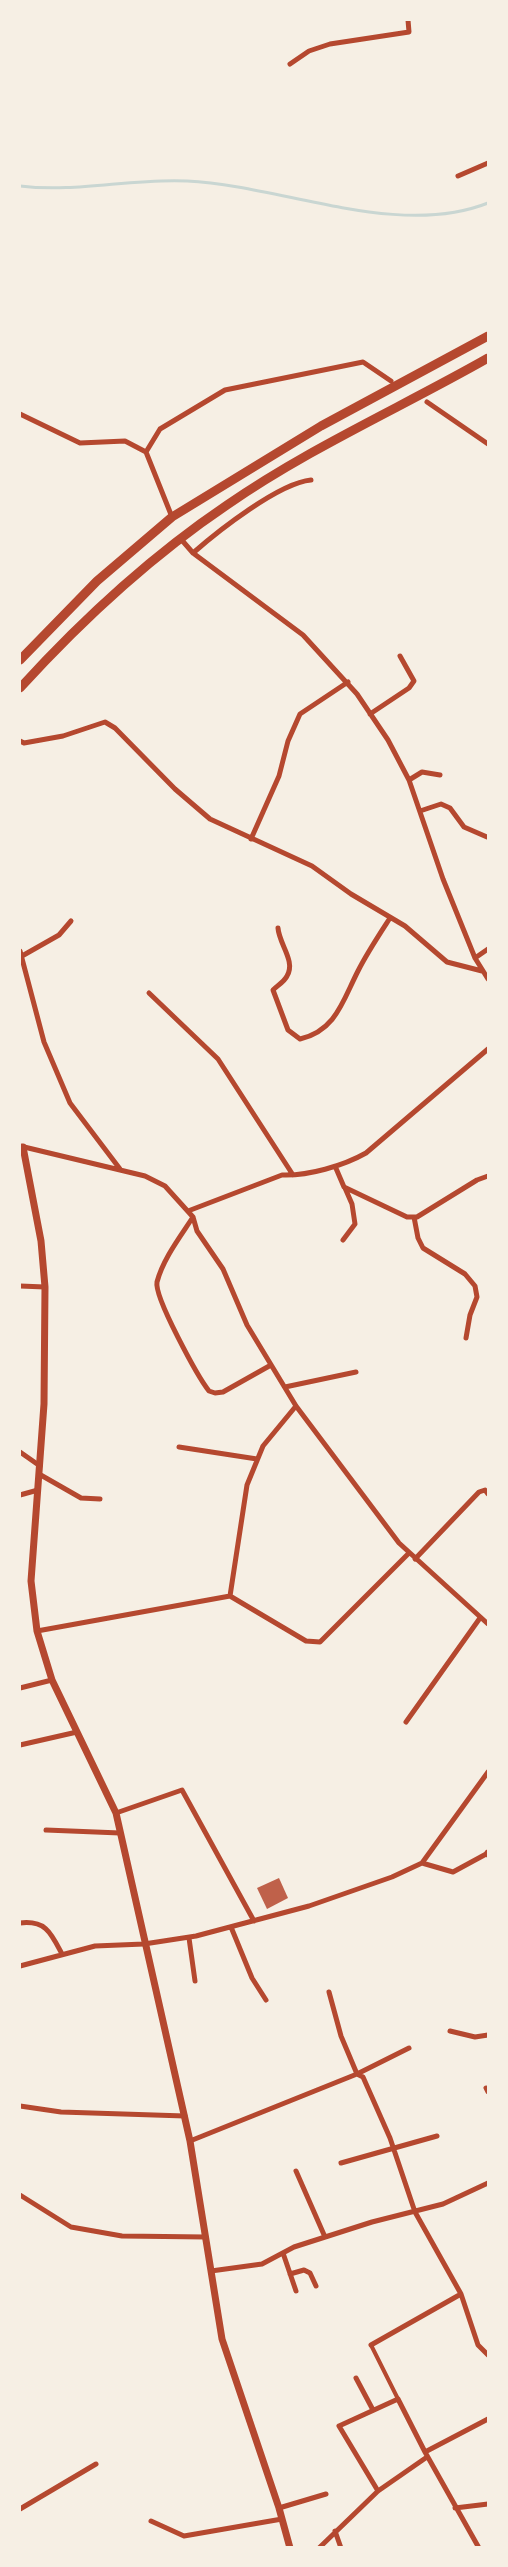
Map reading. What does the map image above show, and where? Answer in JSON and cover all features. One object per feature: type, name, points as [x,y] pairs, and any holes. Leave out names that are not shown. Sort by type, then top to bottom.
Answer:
[{"type":"highway","points":[[20,660],[97,581],[172,517],[321,426],[489,336]]},
{"type":"highway","points":[[20,688],[88,618],[180,538],[228,504],[313,453],[489,358]]},
{"type":"street","points":[[290,64],[309,51],[330,44],[409,32],[408,20]]},
{"type":"street","points":[[458,176],[489,163]]},
{"type":"street","points":[[146,452],[160,429],[225,390],[363,362],[391,381]]},
{"type":"street","points":[[427,402],[489,444]]},
{"type":"street","points":[[20,414],[80,442],[125,441],[146,452],[172,517]]},
{"type":"street","points":[[193,553],[258,504],[298,481],[311,480]]},
{"type":"street","points":[[180,538],[193,553],[303,635],[348,682],[388,740],[409,780],[443,879],[475,958],[489,979]]},
{"type":"street","points":[[370,714],[410,688],[414,681],[400,656]]},
{"type":"street","points":[[251,839],[279,776],[288,741],[300,714],[348,682]]},
{"type":"street","points":[[20,741],[24,743],[63,736],[105,722],[115,728],[175,789],[210,819],[312,866],[405,926],[447,962],[482,971]]},
{"type":"street","points":[[409,780],[422,772],[440,775]]},
{"type":"street","points":[[420,811],[441,804],[450,808],[464,827],[487,837]]},
{"type":"street","points":[[278,928],[279,941],[287,955],[290,967],[287,978],[273,990],[288,1030],[300,1039],[316,1035],[334,1018],[390,918]]},
{"type":"street","points":[[71,921],[59,935],[21,954],[44,1042],[70,1103],[120,1169]]},
{"type":"street","points":[[475,958],[489,949]]},
{"type":"street","points":[[149,993],[218,1059],[293,1176]]},
{"type":"street","points":[[271,1365],[223,1392],[215,1393],[209,1390],[161,1304],[157,1285],[160,1274],[190,1214],[263,1181],[282,1175],[293,1176],[347,1164],[366,1153],[489,1048]]},
{"type":"street","points":[[290,2547],[222,2339],[185,2116],[116,1813],[52,1680],[37,1631],[32,1581],[44,1404],[45,1287],[41,1241],[21,1146],[120,1169],[159,1181],[190,1214],[197,1231],[223,1269],[247,1326],[296,1406],[409,1553],[489,1624]]},
{"type":"street","points":[[335,1166],[352,1204],[355,1224],[343,1240]]},
{"type":"street","points":[[344,1187],[407,1217],[414,1217],[424,1214],[477,1180],[489,1176]]},
{"type":"street","points":[[414,1217],[418,1238],[423,1248],[465,1274],[475,1286],[477,1297],[470,1315],[466,1338]]},
{"type":"street","points":[[20,1286],[45,1287]]},
{"type":"street","points":[[285,1387],[356,1372]]},
{"type":"street","points":[[230,1596],[247,1485],[263,1446],[296,1406]]},
{"type":"street","points":[[179,1447],[258,1459]]},
{"type":"street","points":[[20,1452],[40,1466]]},
{"type":"street","points":[[39,1474],[81,1498],[100,1499]]},
{"type":"street","points":[[20,1495],[38,1490]]},
{"type":"street","points":[[415,1559],[476,1494],[482,1490],[489,1494]]},
{"type":"street","points":[[37,1631],[230,1596],[306,1641],[320,1642],[409,1553]]},
{"type":"street","points":[[406,1722],[480,1618]]},
{"type":"street","points":[[20,1688],[52,1680]]},
{"type":"street","points":[[20,1745],[77,1732]]},
{"type":"street","points":[[20,1966],[95,1946],[144,1944],[189,1938],[309,1906],[392,1876],[422,1863],[489,1772]]},
{"type":"street","points":[[116,1813],[182,1790],[254,1921]]},
{"type":"street","points":[[46,1830],[120,1833]]},
{"type":"street","points":[[422,1863],[453,1872],[488,1853]]},
{"type":"street","points":[[20,1923],[33,1922],[50,1931],[62,1954]]},
{"type":"street","points":[[231,1927],[252,1978],[266,2000]]},
{"type":"street","points":[[189,1938],[195,1981]]},
{"type":"street","points":[[329,1992],[340,2036],[357,2074],[363,2077],[393,2148],[415,2212],[461,2294],[478,2345],[489,2355]]},
{"type":"street","points":[[450,2031],[475,2037],[489,2035]]},
{"type":"street","points":[[190,2141],[357,2074],[409,2048]]},
{"type":"street","points":[[20,2106],[61,2112],[185,2116]]},
{"type":"street","points":[[341,2163],[437,2136]]},
{"type":"street","points":[[296,2170],[325,2237]]},
{"type":"street","points":[[211,2271],[262,2264],[283,2253],[325,2237],[443,2204],[489,2183]]},
{"type":"street","points":[[20,2194],[71,2227],[122,2236],[206,2237]]},
{"type":"street","points":[[283,2253],[296,2291]]},
{"type":"street","points":[[290,2274],[304,2270],[310,2273],[316,2286]]},
{"type":"street","points":[[461,2294],[371,2345],[426,2454],[479,2547]]},
{"type":"street","points":[[356,2378],[373,2410]]},
{"type":"street","points":[[378,2491],[339,2426],[398,2398]]},
{"type":"street","points":[[319,2547],[378,2491],[426,2454],[489,2419]]},
{"type":"street","points":[[20,2509],[96,2464]]},
{"type":"street","points":[[279,2508],[326,2493]]},
{"type":"street","points":[[455,2508],[489,2504]]},
{"type":"street","points":[[152,2521],[184,2536],[282,2519]]},
{"type":"street","points":[[335,2531],[341,2547]]},
{"type":"building","points":[[279,1878],[288,1898],[267,1909],[257,1888]]},
{"type":"waterway","points":[[20,186],[62,188],[187,181],[261,191],[378,213],[416,215],[453,213],[488,203]]}]
